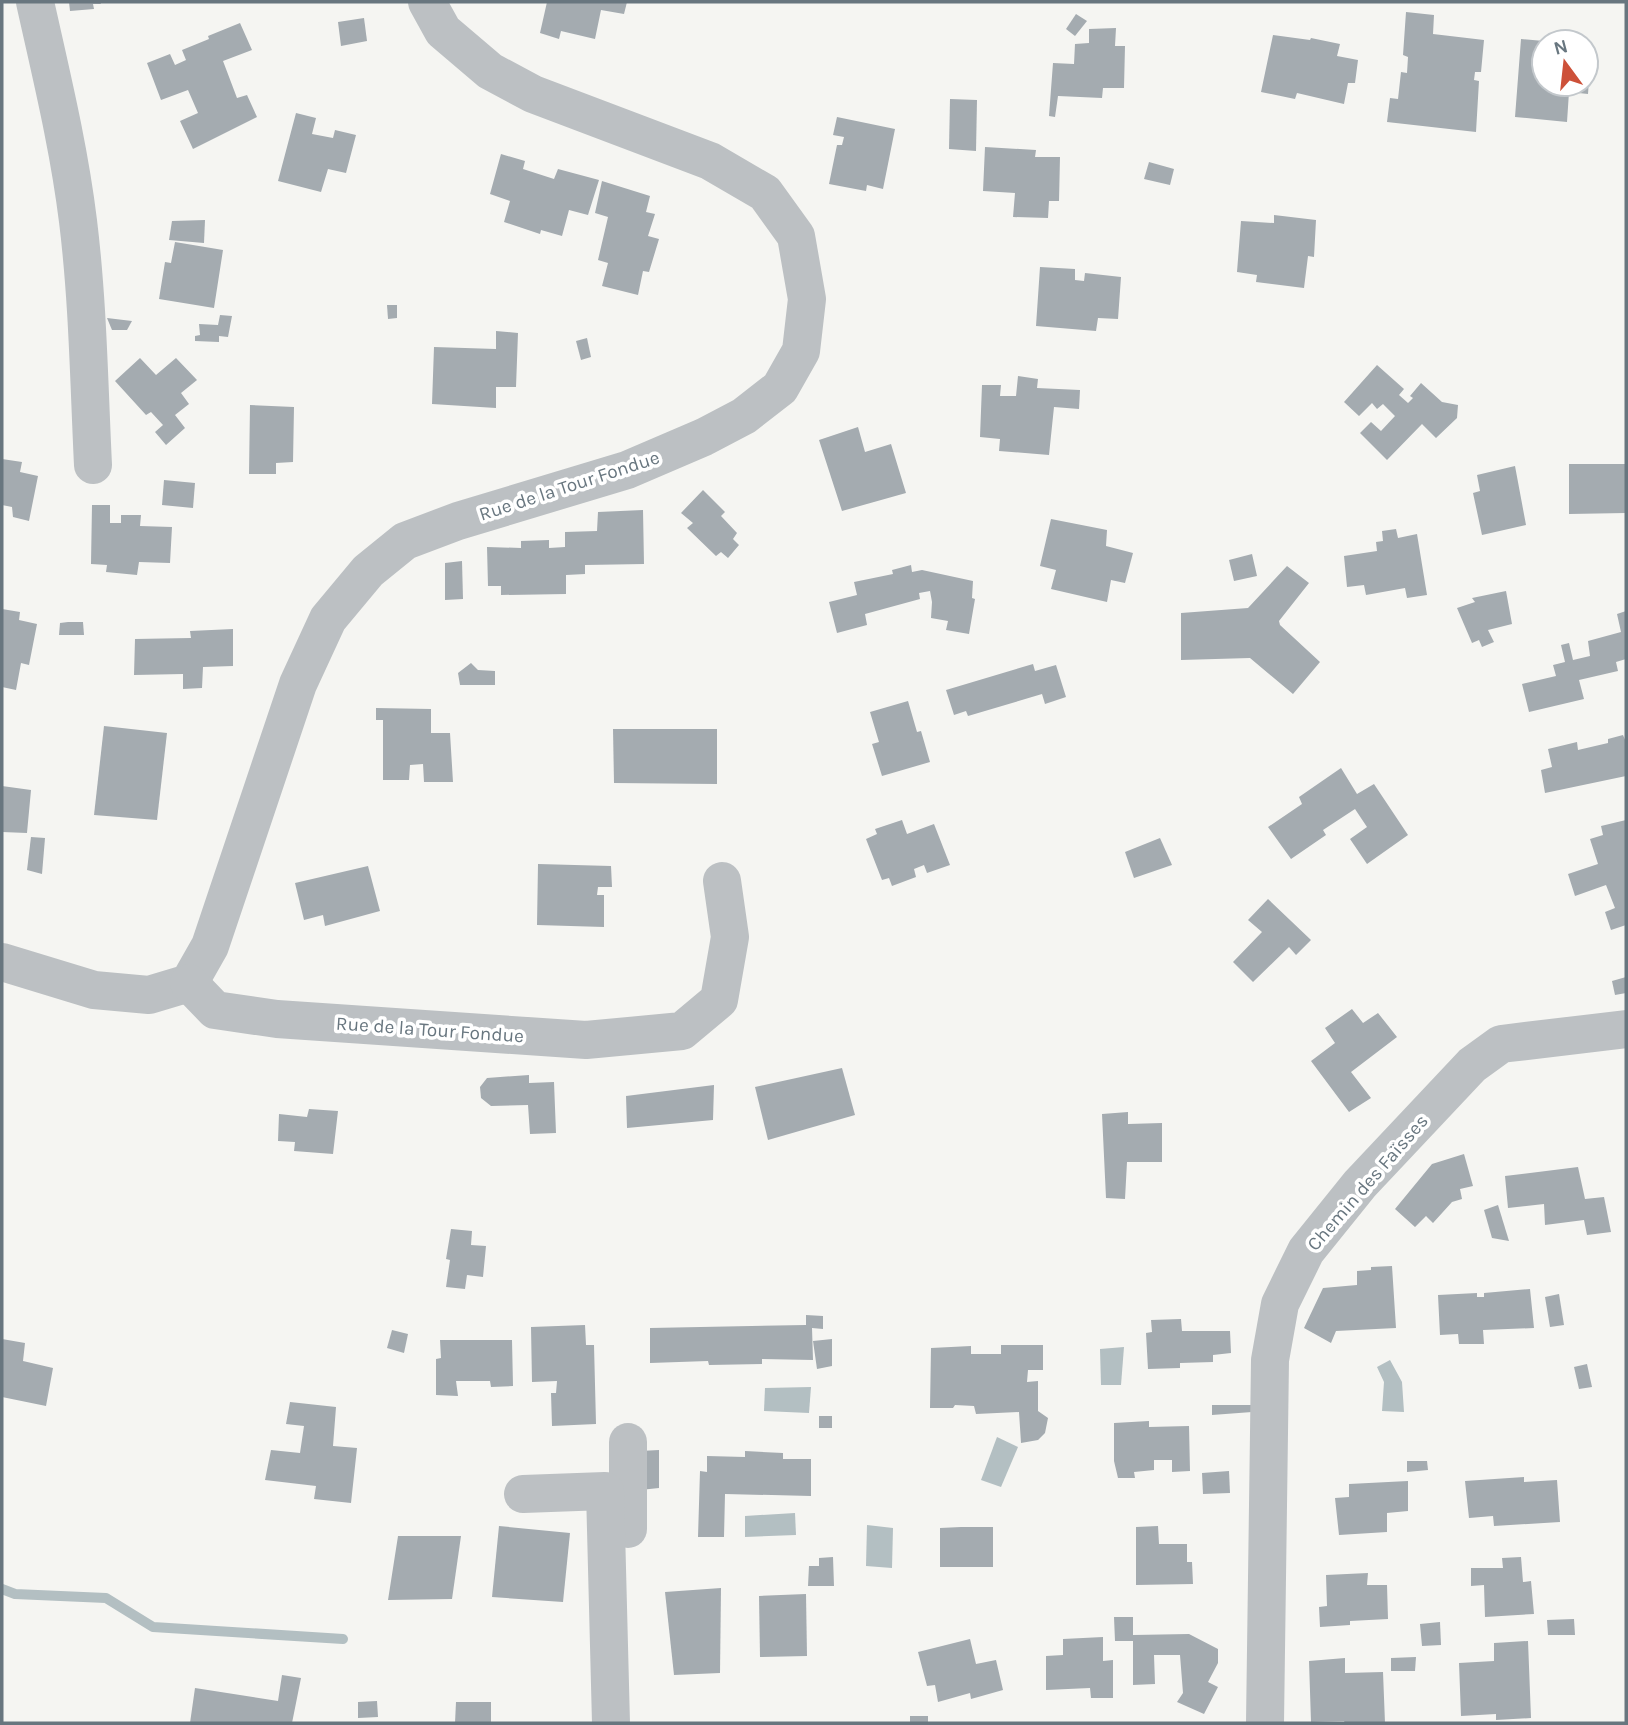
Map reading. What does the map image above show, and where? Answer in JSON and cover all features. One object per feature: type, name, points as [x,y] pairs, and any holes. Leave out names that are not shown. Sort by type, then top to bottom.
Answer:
[{"type":"street","points":[[35,2],[60,111],[78,220],[93,465]]},
{"type":"street","name":"Rue de la Tour Fondue","points":[[427,2],[443,31],[490,71],[533,94],[710,161],[765,193],[796,236],[807,299],[802,351],[780,388],[744,416],[704,438],[627,470],[458,520],[405,541],[368,571],[328,619],[298,684],[210,946],[189,984],[215,1010],[278,1019],[586,1040],[682,1031],[719,1000],[730,937],[722,881]]},
{"type":"street","points":[[2,962],[94,990],[149,995],[189,984]]},
{"type":"street","name":"Chemin des Faïsses","points":[[1265,1723],[1270,1360],[1280,1304],[1306,1251],[1360,1184],[1472,1065],[1501,1044],[1626,1029]]},
{"type":"street","points":[[610,1667],[629,1647],[628,1442]]},
{"type":"street","points":[[523,1494],[605,1491],[611,1723]]},
{"type":"shaded area","points":[[1124,1347],[1121,1385],[1101,1385],[1100,1349]]},
{"type":"shaded area","points":[[1390,1360],[1402,1382],[1404,1412],[1382,1411],[1384,1382],[1377,1367]]},
{"type":"shaded area","points":[[811,1387],[809,1413],[764,1411],[765,1388]]},
{"type":"shaded area","points":[[997,1437],[1018,1447],[1001,1487],[981,1480]]},
{"type":"shaded area","points":[[795,1513],[796,1535],[745,1537],[745,1516]]},
{"type":"shaded area","points":[[867,1525],[893,1528],[892,1568],[866,1566]]},
{"type":"building","points":[[69,2],[101,4],[93,4],[94,9],[70,11]]},
{"type":"building","points":[[547,2],[627,2],[624,14],[601,10],[595,39],[561,31],[559,39],[540,33]]},
{"type":"building","points":[[1406,12],[1434,15],[1433,34],[1484,40],[1481,72],[1475,72],[1474,80],[1479,81],[1476,132],[1387,122],[1390,98],[1398,99],[1401,72],[1407,73],[1408,57],[1403,55]]},
{"type":"building","points":[[1076,14],[1087,21],[1075,36],[1066,29]]},
{"type":"building","points":[[364,18],[367,41],[341,46],[338,22]]},
{"type":"building","points":[[240,23],[252,50],[223,61],[237,98],[247,95],[257,117],[193,149],[180,121],[198,113],[188,90],[161,100],[147,63],[170,54],[175,65],[186,60],[182,50]]},
{"type":"building","points":[[1116,28],[1115,46],[1125,46],[1124,88],[1103,88],[1102,98],[1058,96],[1055,117],[1049,116],[1053,63],[1074,64],[1075,44],[1089,43],[1089,29]]},
{"type":"building","points":[[1273,35],[1340,44],[1337,56],[1358,60],[1355,83],[1348,83],[1344,104],[1297,93],[1295,99],[1261,92]]},
{"type":"building","points":[[1521,39],[1530,40],[1530,98],[1569,98],[1567,122],[1515,117]]},
{"type":"building","points":[[950,99],[977,100],[976,151],[949,149]]},
{"type":"building","points":[[296,113],[316,118],[312,134],[333,138],[335,130],[356,135],[346,173],[328,169],[321,192],[278,181]]},
{"type":"building","points":[[837,117],[895,129],[883,189],[867,185],[866,191],[829,184],[837,145],[842,145],[844,137],[833,135]]},
{"type":"building","points":[[985,147],[1036,150],[1035,157],[1060,157],[1059,201],[1049,201],[1048,218],[1013,217],[1015,193],[983,191]]},
{"type":"building","points":[[501,154],[525,161],[523,169],[554,179],[558,169],[599,180],[588,215],[569,210],[562,236],[541,230],[540,234],[504,222],[510,201],[490,194]]},
{"type":"building","points":[[1149,162],[1174,169],[1170,185],[1144,179]]},
{"type":"building","points":[[602,181],[650,196],[646,212],[655,214],[648,236],[659,239],[649,272],[643,271],[638,295],[602,286],[608,263],[598,260],[608,217],[595,213]]},
{"type":"building","points":[[1274,215],[1316,220],[1314,257],[1308,256],[1304,288],[1256,282],[1257,275],[1237,272],[1241,221],[1274,223]]},
{"type":"building","points":[[205,220],[204,243],[169,240],[172,221]]},
{"type":"building","points":[[175,242],[223,250],[214,308],[159,299],[165,262],[171,263]]},
{"type":"building","points":[[1040,267],[1075,269],[1075,280],[1084,281],[1085,273],[1121,277],[1118,319],[1098,318],[1096,331],[1036,326]]},
{"type":"building","points":[[387,305],[397,305],[397,318],[388,319]]},
{"type":"building","points":[[220,315],[232,316],[228,337],[219,336],[219,342],[195,341],[195,336],[200,335],[199,324],[218,325]]},
{"type":"building","points":[[107,318],[132,321],[127,330],[112,330]]},
{"type":"building","points":[[496,331],[518,333],[516,387],[496,387],[496,408],[432,404],[434,347],[496,349]]},
{"type":"building","points":[[587,338],[591,357],[581,360],[576,341]]},
{"type":"building","points":[[140,358],[156,375],[176,358],[197,380],[181,393],[189,404],[175,415],[185,428],[166,445],[155,432],[163,425],[151,412],[146,415],[115,381]]},
{"type":"building","points":[[1377,365],[1404,389],[1399,395],[1408,403],[1413,398],[1410,396],[1421,383],[1442,402],[1458,405],[1457,418],[1436,438],[1422,424],[1387,460],[1360,433],[1371,422],[1381,431],[1395,416],[1383,404],[1377,409],[1372,403],[1359,416],[1344,402]]},
{"type":"building","points":[[1018,376],[1038,379],[1037,388],[1080,390],[1079,409],[1054,407],[1049,455],[999,451],[1000,439],[980,437],[982,385],[1001,385],[1000,396],[1016,396]]},
{"type":"building","points":[[250,405],[294,407],[293,462],[276,463],[276,474],[249,474]]},
{"type":"building","points":[[858,427],[865,452],[891,444],[906,493],[842,511],[819,440]]},
{"type":"building","points":[[2,459],[22,462],[20,472],[38,476],[29,521],[13,517],[12,507],[2,505]]},
{"type":"building","points":[[1569,464],[1626,464],[1626,513],[1569,514]]},
{"type":"building","points":[[1515,466],[1526,525],[1482,535],[1473,493],[1480,491],[1477,475]]},
{"type":"building","points":[[164,480],[195,483],[193,508],[162,505]]},
{"type":"building","points":[[703,490],[725,512],[721,516],[737,533],[733,539],[739,545],[728,558],[721,552],[716,556],[687,528],[693,523],[681,513]]},
{"type":"building","points":[[92,505],[110,505],[110,523],[121,523],[121,515],[141,515],[140,526],[172,527],[170,563],[139,562],[137,575],[106,572],[107,565],[91,564]]},
{"type":"building","points":[[643,510],[644,564],[585,565],[585,574],[566,575],[566,594],[501,595],[501,586],[488,586],[487,547],[521,548],[521,541],[549,540],[549,548],[565,547],[565,532],[597,531],[598,512]]},
{"type":"building","points":[[1051,519],[1107,530],[1106,546],[1133,553],[1125,583],[1111,580],[1107,602],[1051,589],[1056,570],[1040,566]]},
{"type":"building","points":[[1396,529],[1398,538],[1417,534],[1427,595],[1407,598],[1405,588],[1366,595],[1364,585],[1347,587],[1344,556],[1377,551],[1376,542],[1383,541],[1382,531]]},
{"type":"building","points":[[1252,554],[1257,576],[1234,581],[1229,560]]},
{"type":"building","points":[[462,561],[463,599],[445,600],[445,563]]},
{"type":"building","points":[[911,565],[912,572],[922,570],[973,581],[972,598],[975,599],[969,634],[946,630],[948,621],[931,618],[930,591],[919,593],[920,599],[865,614],[867,625],[837,633],[829,602],[857,595],[854,582],[893,574],[892,570]]},
{"type":"building","points":[[1287,566],[1309,583],[1279,621],[1280,625],[1320,662],[1293,694],[1250,658],[1181,660],[1181,613],[1248,608]]},
{"type":"building","points":[[1506,591],[1512,624],[1488,630],[1494,642],[1482,647],[1479,640],[1472,643],[1457,608],[1475,602],[1472,598]]},
{"type":"building","points":[[2,609],[20,612],[19,620],[37,624],[29,665],[21,663],[16,690],[2,687]]},
{"type":"building","points":[[1626,611],[1626,659],[1616,662],[1618,671],[1579,680],[1584,699],[1529,712],[1522,684],[1556,676],[1553,665],[1565,662],[1561,645],[1569,643],[1573,660],[1590,656],[1588,641],[1621,632],[1617,614]]},
{"type":"building","points":[[83,622],[84,635],[59,635],[60,623]]},
{"type":"building","points":[[233,629],[233,666],[203,667],[202,688],[183,689],[183,674],[134,675],[135,639],[191,638],[190,631]]},
{"type":"building","points":[[471,663],[478,670],[495,671],[495,685],[460,685],[458,673]]},
{"type":"building","points":[[1033,664],[1035,671],[1056,665],[1066,697],[1045,704],[1042,694],[968,716],[966,711],[954,715],[946,690]]},
{"type":"building","points":[[908,701],[930,762],[882,776],[872,744],[879,742],[870,712]]},
{"type":"building","points":[[376,708],[431,709],[431,733],[450,733],[453,782],[424,782],[423,764],[410,765],[409,780],[383,780],[383,720],[376,720]]},
{"type":"building","points":[[104,726],[167,733],[157,820],[94,815]]},
{"type":"building","points":[[613,729],[717,729],[717,784],[614,783]]},
{"type":"building","points":[[1623,735],[1626,742],[1626,776],[1545,793],[1541,770],[1552,767],[1548,749],[1577,742],[1578,750],[1608,743],[1608,739]]},
{"type":"building","points":[[1341,768],[1357,794],[1374,784],[1408,835],[1367,864],[1350,839],[1367,827],[1355,809],[1323,830],[1326,835],[1291,859],[1268,827],[1302,804],[1299,797]]},
{"type":"building","points":[[2,786],[31,790],[27,833],[2,832]]},
{"type":"building","points":[[902,820],[907,834],[934,824],[950,865],[927,873],[924,865],[914,869],[916,877],[892,886],[889,878],[882,880],[866,839],[877,834],[875,829]]},
{"type":"building","points":[[1626,820],[1626,925],[1611,930],[1605,912],[1615,908],[1606,885],[1575,896],[1568,874],[1598,864],[1590,839],[1603,835],[1601,826]]},
{"type":"building","points":[[31,837],[45,838],[42,874],[27,870]]},
{"type":"building","points":[[1160,838],[1172,865],[1134,878],[1125,852]]},
{"type":"building","points":[[538,864],[611,866],[612,887],[598,887],[597,895],[604,895],[604,927],[537,925]]},
{"type":"building","points":[[368,866],[380,911],[325,926],[323,915],[304,920],[295,883]]},
{"type":"building","points":[[1268,899],[1311,940],[1296,955],[1289,947],[1253,982],[1233,962],[1262,932],[1248,920]]},
{"type":"building","points":[[1626,977],[1626,993],[1615,995],[1612,981]]},
{"type":"building","points":[[1352,1009],[1363,1023],[1378,1013],[1397,1037],[1351,1072],[1371,1098],[1349,1112],[1311,1061],[1335,1043],[1325,1028]]},
{"type":"building","points":[[842,1068],[855,1115],[768,1140],[755,1087]]},
{"type":"building","points":[[529,1075],[529,1083],[554,1082],[556,1133],[530,1134],[528,1105],[491,1106],[481,1098],[480,1087],[487,1078]]},
{"type":"building","points":[[714,1085],[713,1120],[627,1128],[626,1096]]},
{"type":"building","points":[[309,1109],[338,1111],[333,1154],[294,1151],[295,1142],[278,1141],[279,1114],[307,1117]]},
{"type":"building","points":[[1128,1112],[1128,1124],[1162,1123],[1162,1162],[1127,1162],[1125,1199],[1106,1198],[1102,1114]]},
{"type":"building","points":[[1464,1154],[1473,1186],[1460,1189],[1462,1199],[1452,1202],[1433,1223],[1426,1216],[1415,1227],[1395,1209],[1432,1164]]},
{"type":"building","points":[[1578,1167],[1585,1199],[1604,1197],[1611,1232],[1587,1235],[1584,1220],[1545,1225],[1544,1204],[1508,1208],[1505,1176]]},
{"type":"building","points":[[1498,1205],[1509,1241],[1492,1238],[1484,1210]]},
{"type":"building","points":[[451,1229],[472,1231],[471,1245],[486,1246],[483,1277],[467,1275],[465,1289],[446,1287],[450,1260],[446,1259]]},
{"type":"building","points":[[1392,1266],[1396,1328],[1336,1331],[1331,1343],[1304,1328],[1323,1288],[1357,1285],[1357,1271]]},
{"type":"building","points":[[1530,1289],[1534,1328],[1483,1330],[1484,1344],[1459,1344],[1458,1334],[1440,1335],[1438,1295],[1477,1293],[1477,1297],[1484,1297],[1484,1293]]},
{"type":"building","points":[[1559,1294],[1564,1325],[1550,1327],[1545,1297]]},
{"type":"building","points":[[806,1315],[823,1316],[823,1329],[812,1328],[813,1360],[762,1359],[762,1364],[709,1365],[708,1361],[650,1363],[650,1328],[806,1325]]},
{"type":"building","points":[[1181,1319],[1182,1331],[1230,1331],[1231,1353],[1213,1355],[1213,1362],[1180,1363],[1180,1368],[1148,1369],[1146,1333],[1152,1332],[1151,1320]]},
{"type":"building","points":[[585,1325],[586,1345],[594,1345],[596,1424],[552,1426],[551,1393],[556,1393],[557,1381],[532,1382],[531,1327]]},
{"type":"building","points":[[392,1330],[408,1334],[404,1353],[387,1348]]},
{"type":"building","points":[[2,1339],[25,1343],[23,1361],[53,1368],[46,1406],[2,1397]]},
{"type":"building","points":[[832,1339],[832,1366],[817,1369],[813,1341]]},
{"type":"building","points":[[440,1340],[512,1340],[513,1386],[491,1387],[490,1381],[456,1381],[458,1396],[436,1395],[436,1359],[441,1358]]},
{"type":"building","points":[[1001,1345],[1043,1345],[1043,1370],[1028,1370],[1027,1382],[1038,1381],[1038,1411],[1048,1418],[1045,1433],[1038,1440],[1021,1443],[1019,1412],[976,1414],[974,1406],[955,1405],[953,1408],[930,1408],[931,1348],[971,1346],[971,1354],[1001,1354]]},
{"type":"building","points":[[1587,1364],[1592,1387],[1579,1389],[1574,1367]]},
{"type":"building","points":[[290,1402],[336,1407],[333,1446],[357,1448],[351,1503],[314,1499],[316,1486],[265,1480],[271,1450],[300,1453],[304,1426],[286,1424]]},
{"type":"building","points":[[1212,1405],[1252,1405],[1252,1412],[1212,1415]]},
{"type":"building","points":[[819,1416],[832,1416],[832,1428],[819,1428]]},
{"type":"building","points":[[1149,1421],[1149,1427],[1189,1426],[1190,1471],[1172,1472],[1172,1460],[1154,1460],[1154,1470],[1134,1472],[1135,1478],[1118,1478],[1114,1461],[1114,1423]]},
{"type":"building","points":[[659,1450],[659,1488],[640,1490],[640,1451]]},
{"type":"building","points":[[745,1451],[783,1453],[783,1459],[811,1459],[811,1496],[725,1494],[724,1537],[698,1537],[700,1471],[707,1472],[707,1456],[745,1457]]},
{"type":"building","points":[[1407,1461],[1427,1461],[1428,1470],[1407,1472]]},
{"type":"building","points":[[1229,1471],[1230,1493],[1203,1494],[1202,1473]]},
{"type":"building","points":[[1524,1477],[1524,1482],[1557,1480],[1560,1522],[1494,1526],[1493,1516],[1469,1518],[1465,1481]]},
{"type":"building","points":[[1408,1481],[1408,1511],[1387,1513],[1387,1532],[1339,1535],[1335,1498],[1349,1497],[1349,1484]]},
{"type":"building","points":[[499,1526],[570,1533],[563,1602],[492,1597]]},
{"type":"building","points":[[1158,1526],[1159,1544],[1187,1544],[1187,1562],[1192,1562],[1193,1584],[1136,1585],[1136,1527]]},
{"type":"building","points":[[993,1527],[993,1567],[940,1567],[940,1528]]},
{"type":"building","points":[[398,1536],[461,1536],[452,1599],[388,1600]]},
{"type":"building","points":[[833,1557],[834,1586],[808,1586],[809,1566],[819,1566],[819,1558]]},
{"type":"building","points":[[1521,1557],[1523,1582],[1531,1581],[1534,1614],[1485,1617],[1484,1585],[1471,1586],[1471,1568],[1503,1568],[1502,1558]]},
{"type":"building","points":[[1368,1573],[1367,1585],[1387,1585],[1388,1619],[1350,1621],[1350,1625],[1320,1627],[1319,1607],[1327,1606],[1326,1575]]},
{"type":"building","points":[[721,1588],[720,1673],[674,1675],[665,1592]]},
{"type":"building","points":[[806,1594],[807,1656],[760,1657],[759,1596]]},
{"type":"building","points":[[1114,1617],[1133,1617],[1133,1635],[1189,1634],[1218,1649],[1218,1663],[1208,1682],[1218,1687],[1204,1714],[1177,1702],[1183,1693],[1180,1655],[1154,1655],[1155,1684],[1133,1685],[1133,1641],[1115,1641]]},
{"type":"building","points":[[1574,1619],[1575,1635],[1548,1635],[1547,1620]]},
{"type":"building","points":[[1440,1622],[1441,1645],[1422,1646],[1420,1624]]},
{"type":"building","points":[[1103,1637],[1103,1661],[1113,1660],[1113,1698],[1091,1698],[1090,1688],[1046,1690],[1046,1656],[1063,1655],[1063,1639]]},
{"type":"building","points":[[970,1639],[976,1664],[996,1660],[1003,1690],[971,1699],[970,1693],[938,1702],[935,1685],[927,1686],[918,1652]]},
{"type":"building","points":[[1528,1641],[1531,1718],[1496,1720],[1496,1714],[1461,1716],[1459,1663],[1494,1661],[1494,1643]]},
{"type":"building","points":[[1416,1657],[1415,1671],[1391,1671],[1391,1658]]},
{"type":"building","points":[[1345,1658],[1345,1673],[1383,1672],[1385,1723],[1311,1722],[1309,1661]]},
{"type":"building","points":[[282,1675],[301,1678],[292,1723],[190,1723],[195,1688],[278,1701]]},
{"type":"building","points":[[377,1701],[378,1717],[358,1718],[358,1702]]},
{"type":"building","points":[[456,1702],[491,1702],[491,1723],[455,1723]]},
{"type":"building","points":[[910,1716],[928,1716],[928,1723],[910,1723]]},
{"type":"waterway","points":[[2,1589],[15,1594],[106,1598],[153,1627],[343,1639]]}]
